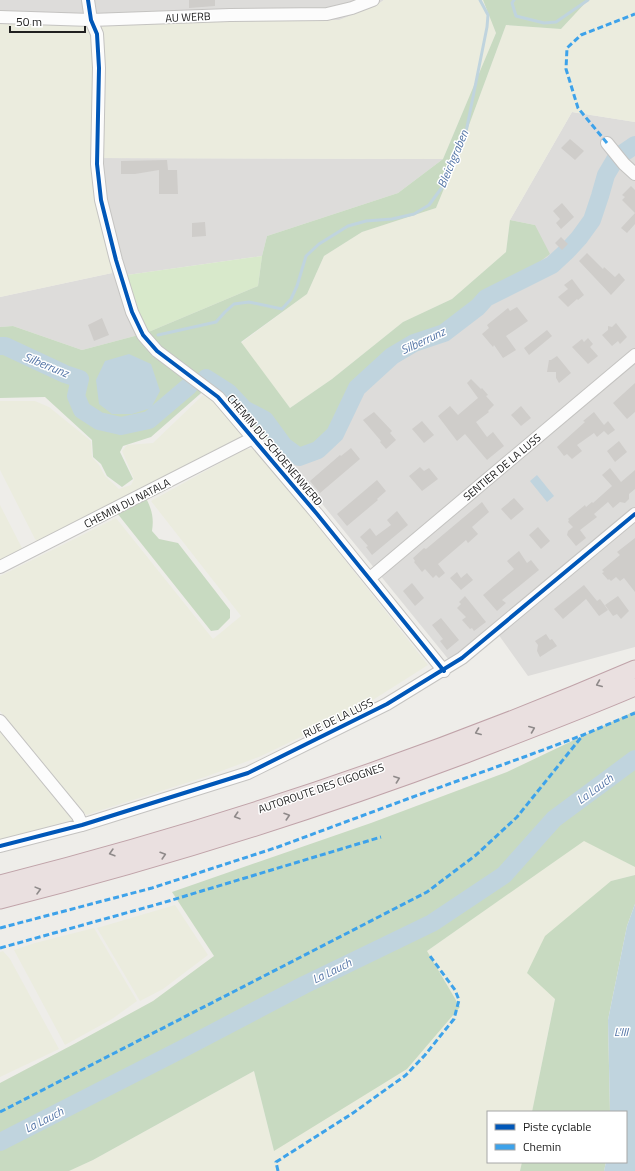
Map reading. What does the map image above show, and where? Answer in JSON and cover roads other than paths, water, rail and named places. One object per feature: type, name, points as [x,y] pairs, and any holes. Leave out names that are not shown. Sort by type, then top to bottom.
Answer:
[{"type":"highway","name":"AUTOROUTE DES CIGOGNES","points":[[0,884],[232,818],[353,778],[514,718],[635,669]]},
{"type":"highway","name":"AUTOROUTE DES CIGOGNES","points":[[0,900],[155,858],[360,792],[520,733],[635,686]]},
{"type":"street","name":"CHEMIN DU SCHOENENWERD","points":[[88,0],[91,20],[97,34],[99,68],[97,164],[100,200],[132,312],[143,335],[156,351],[218,397],[370,578],[444,670]]},
{"type":"street","name":"AU WERB","points":[[0,17],[91,20],[230,15],[327,14],[351,4],[373,0]]},
{"type":"street","points":[[609,146],[624,164],[635,174]]},
{"type":"street","name":"SENTIER DE LA LUSS","points":[[370,578],[635,355]]},
{"type":"street","name":"CHEMIN DU NATALA","points":[[0,567],[253,438]]},
{"type":"street","name":"RUE DE LA LUSS","points":[[0,846],[82,825],[248,773],[387,704],[462,658],[635,514]]},
{"type":"street","points":[[0,721],[78,816],[82,825]]},
{"type":"water","points":[[129,354],[151,364],[160,391],[151,408],[132,414],[112,414],[99,404],[96,380],[105,361]]},
{"type":"water","points":[[537,475],[554,496],[547,502],[530,481]]},
{"type":"water","name":"L'Ill","points":[[635,904],[635,1171],[604,1171],[606,1163],[627,1163],[627,1111],[610,1111],[608,1020],[627,926]]},
{"type":"waterway","name":"Bleichgraben","points":[[158,335],[216,322],[234,304],[249,302],[282,309],[291,299],[297,286],[306,256],[319,244],[348,226],[366,221],[392,219],[414,214],[429,205],[443,186],[465,137],[487,27],[488,15],[480,0]]},
{"type":"waterway","name":"Bleichgraben","points":[[514,0],[512,3],[516,16],[544,23],[556,22],[588,0]]},
{"type":"waterway","name":"Silberrunz","points":[[206,378],[228,392],[244,409],[265,420],[284,446],[299,457],[318,450],[335,434],[357,388],[392,356],[414,343],[444,333],[478,307],[486,298],[552,265],[567,251],[592,220],[606,175],[616,158],[635,145]]},
{"type":"waterway","name":"Silberrunz","points":[[0,346],[5,346],[65,374],[80,379],[76,396],[82,410],[99,421],[121,426],[149,420],[189,386]]},
{"type":"waterway","name":"La Lauch","points":[[0,1142],[304,985],[432,923],[504,875],[554,819],[635,759]]}]
